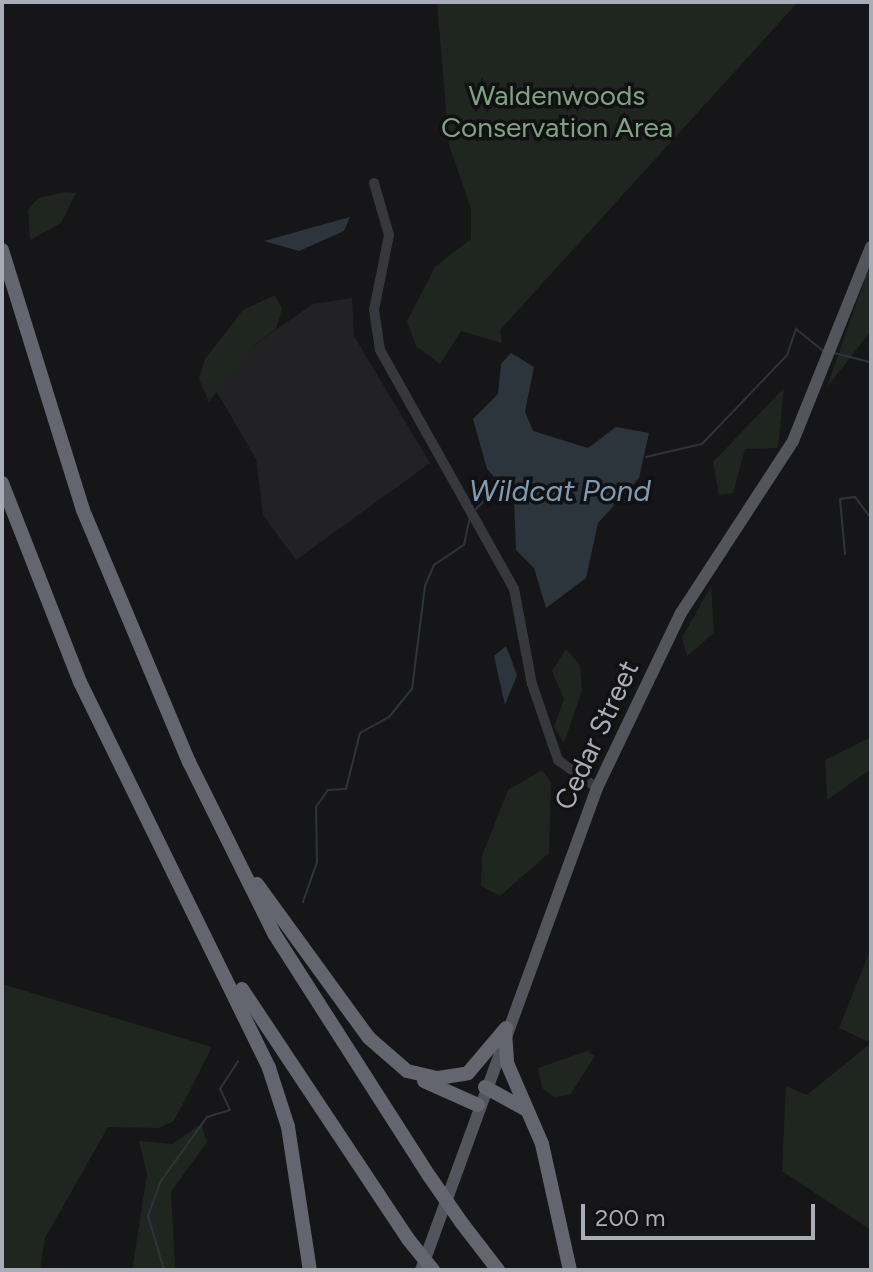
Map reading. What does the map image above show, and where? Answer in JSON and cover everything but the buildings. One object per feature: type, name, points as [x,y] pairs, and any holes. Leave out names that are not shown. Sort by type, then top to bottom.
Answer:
[{"type":"highway","points":[[2,250],[83,510],[223,835],[275,935],[430,1177],[498,1270]]},
{"type":"highway","points":[[2,483],[80,682],[180,881],[281,1101],[310,1270]]},
{"type":"highway","points":[[223,835],[369,1038],[411,1074],[478,1105]]},
{"type":"highway","points":[[180,881],[294,1075],[433,1270]]},
{"type":"highway","points":[[411,1074],[468,1073],[506,1028]]},
{"type":"highway","points":[[506,1028],[507,1063],[533,1119],[570,1270]]},
{"type":"highway","points":[[485,1087],[533,1119]]},
{"type":"main road","name":"Cedar Street","points":[[421,1270],[506,1028],[597,788],[686,604],[787,453],[871,247]]},
{"type":"street","points":[[374,183],[389,235],[374,310],[377,340],[518,600],[530,679],[558,760],[597,788]]},
{"type":"shaded area","points":[[352,298],[354,336],[430,463],[296,560],[263,515],[256,459],[208,377],[313,304]]},
{"type":"green space","name":"Waldenwoods Conservation Area","points":[[437,2],[798,2],[500,330],[502,343],[461,331],[440,364],[416,346],[407,321],[435,267],[471,239],[471,209],[449,145]]},
{"type":"green space","points":[[65,192],[76,193],[61,223],[30,240],[28,210],[38,198]]},
{"type":"green space","points":[[871,267],[871,331],[827,387],[868,270]]},
{"type":"green space","points":[[275,295],[282,309],[276,329],[251,347],[209,402],[199,379],[205,359],[243,310]]},
{"type":"green space","points":[[784,388],[778,448],[745,449],[733,493],[719,495],[713,462]]},
{"type":"green space","points":[[711,586],[714,633],[687,656],[682,638]]},
{"type":"green space","points":[[566,649],[580,665],[582,690],[564,743],[554,727],[564,699],[552,671]]},
{"type":"green space","points":[[871,737],[871,769],[827,800],[825,760]]},
{"type":"green space","points":[[542,770],[551,782],[549,853],[500,896],[481,886],[482,856],[508,790]]},
{"type":"green space","points":[[871,948],[871,1043],[839,1028]]},
{"type":"green space","points":[[2,984],[212,1047],[174,1121],[159,1128],[108,1127],[45,1238],[40,1270],[2,1270]]},
{"type":"green space","points":[[871,1043],[871,1230],[782,1171],[786,1086],[807,1095]]},
{"type":"green space","points":[[587,1051],[595,1056],[570,1095],[554,1097],[542,1088],[538,1068]]},
{"type":"green space","points":[[201,1124],[207,1142],[171,1192],[175,1270],[132,1270],[147,1174],[139,1141],[172,1144]]},
{"type":"water","points":[[350,217],[344,231],[299,251],[264,241]]},
{"type":"water","name":"Wildcat Pond","points":[[511,353],[534,367],[525,412],[533,431],[588,448],[616,427],[649,433],[639,478],[598,523],[586,578],[546,608],[534,568],[516,550],[514,499],[487,469],[473,419],[498,394],[501,364]]},
{"type":"water","points":[[506,646],[517,675],[505,705],[494,656]]},
{"type":"waterway","points":[[646,457],[702,444],[787,355],[796,329],[823,351]]},
{"type":"waterway","points":[[834,353],[871,362]]},
{"type":"waterway","points":[[476,509],[502,483]]},
{"type":"waterway","points":[[845,554],[840,499],[855,497],[871,518]]},
{"type":"waterway","points":[[303,902],[317,862],[316,807],[328,790],[346,789],[360,733],[389,717],[412,689],[425,586],[434,565],[464,545],[470,517]]},
{"type":"waterway","points":[[164,1270],[148,1216],[161,1181],[207,1117],[230,1110],[220,1089],[238,1061]]}]
